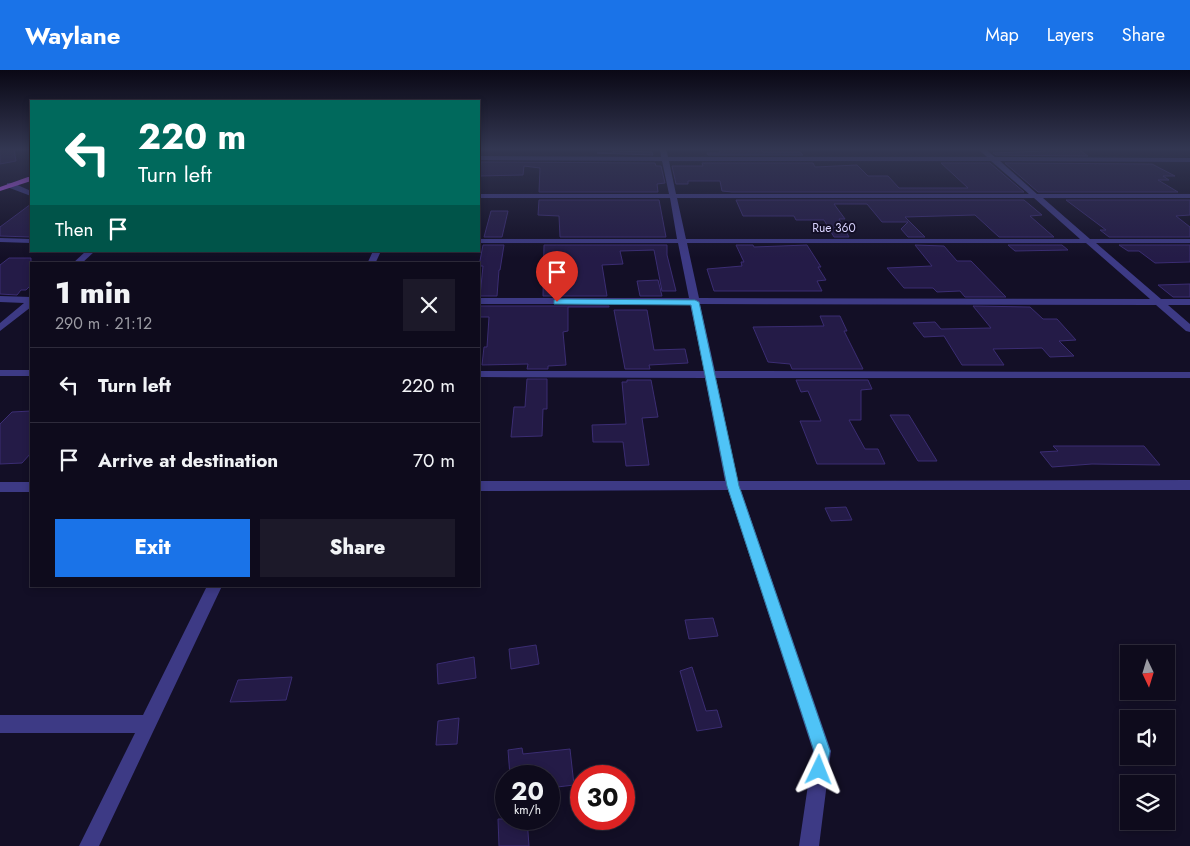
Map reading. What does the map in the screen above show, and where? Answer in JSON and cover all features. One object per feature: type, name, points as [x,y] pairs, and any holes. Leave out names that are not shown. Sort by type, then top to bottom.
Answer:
[{"type":"main road","points":[[0,189],[10,186]]},
{"type":"street","points":[[670,185],[733,486],[822,751],[809,846]]},
{"type":"street","points":[[1023,185],[1190,329]]},
{"type":"street","points":[[10,186],[30,194]]},
{"type":"street","points":[[480,196],[1190,196]]},
{"type":"street","points":[[0,240],[30,241]]},
{"type":"street","name":"Rue 360","points":[[480,241],[1190,241]]},
{"type":"street","points":[[78,262],[90,252]]},
{"type":"street","points":[[0,299],[30,301]]},
{"type":"street","points":[[480,301],[1190,302]]},
{"type":"street","points":[[0,328],[30,302]]},
{"type":"street","points":[[0,373],[30,373]]},
{"type":"street","points":[[480,374],[1190,375]]},
{"type":"street","points":[[480,486],[1190,485]]},
{"type":"street","points":[[0,487],[30,487]]},
{"type":"street","points":[[89,846],[214,587]]},
{"type":"street","points":[[0,724],[148,724]]},
{"type":"building","points":[[539,185],[657,185],[658,192],[539,192]]},
{"type":"building","points":[[721,185],[896,185],[899,188],[968,188],[965,185],[1016,185],[1024,192],[732,192],[722,191]]},
{"type":"building","points":[[1030,185],[1167,185],[1178,192],[1038,192]]},
{"type":"building","points":[[539,200],[659,200],[666,237],[560,237],[559,216],[538,215]]},
{"type":"building","points":[[736,200],[1024,200],[1042,215],[1030,216],[1054,237],[999,237],[975,215],[905,217],[925,237],[908,237],[901,229],[908,222],[882,222],[867,204],[834,204],[845,219],[839,219],[849,237],[834,237],[824,220],[796,220],[794,216],[743,216]]},
{"type":"building","points":[[1066,200],[1190,200],[1190,215],[1176,216],[1190,227],[1190,237],[1109,237],[1100,230],[1106,230]]},
{"type":"building","points":[[30,205],[30,237],[0,236],[0,227]]},
{"type":"building","points":[[491,211],[508,211],[502,237],[484,237]]},
{"type":"building","points":[[483,245],[504,245],[499,270],[497,296],[480,296],[483,266],[480,266]]},
{"type":"building","points":[[544,245],[667,245],[667,255],[676,291],[662,291],[654,250],[620,251],[623,264],[602,265],[607,296],[543,296]]},
{"type":"building","points":[[736,245],[753,245],[754,247],[807,245],[821,267],[818,267],[826,280],[817,281],[822,291],[714,291],[707,269],[742,266],[741,262],[744,262]]},
{"type":"building","points":[[915,245],[944,246],[957,261],[971,261],[1006,297],[965,297],[960,291],[937,292],[933,288],[904,288],[887,268],[932,266]]},
{"type":"building","points":[[1008,245],[1062,245],[1068,250],[1015,251]]},
{"type":"building","points":[[1119,245],[1190,245],[1190,262],[1155,263],[1139,251],[1128,251]]},
{"type":"building","points":[[9,258],[31,258],[30,286],[26,290],[21,290],[17,295],[0,294],[0,265]]},
{"type":"building","points":[[658,280],[662,296],[640,296],[637,281]]},
{"type":"building","points":[[1190,284],[1190,297],[1173,297],[1158,285]]},
{"type":"building","points":[[480,306],[609,306],[568,307],[568,331],[563,332],[566,365],[548,366],[548,369],[527,369],[528,364],[482,365],[484,347],[487,347],[489,317],[480,317]]},
{"type":"building","points":[[973,306],[1030,307],[1043,319],[1057,319],[1076,340],[1059,341],[1074,356],[1050,357],[1042,348],[993,349],[1004,365],[962,365],[944,336],[924,337],[913,323],[935,322],[941,329],[991,328]]},
{"type":"building","points":[[614,310],[647,310],[654,350],[685,349],[688,363],[649,365],[650,369],[625,369]]},
{"type":"building","points":[[820,316],[840,316],[847,331],[844,331],[863,369],[792,369],[790,364],[768,362],[753,327],[824,326]]},
{"type":"building","points":[[527,379],[547,379],[547,409],[543,409],[542,436],[511,437],[514,407],[525,407]]},
{"type":"building","points":[[627,380],[651,380],[658,417],[642,418],[649,465],[626,466],[623,442],[593,442],[592,425],[626,424],[622,382],[627,382]]},
{"type":"building","points":[[796,380],[868,380],[872,389],[861,390],[861,420],[849,420],[865,449],[878,449],[885,464],[817,464],[800,421],[821,421],[808,391],[801,392]]},
{"type":"building","points":[[30,411],[30,454],[22,463],[0,464],[0,424],[12,412]]},
{"type":"building","points":[[890,415],[909,415],[937,461],[918,461]]},
{"type":"building","points":[[1053,446],[1144,446],[1160,465],[1092,464],[1052,467],[1040,452],[1058,451]]},
{"type":"building","points":[[846,507],[852,520],[831,521],[825,508]]},
{"type":"building","points":[[713,618],[718,636],[689,639],[685,620]]},
{"type":"building","points":[[536,645],[539,664],[511,669],[509,649]]},
{"type":"building","points":[[474,657],[476,678],[438,684],[437,664]]},
{"type":"building","points":[[692,667],[706,711],[717,710],[722,727],[697,731],[680,671]]},
{"type":"building","points":[[292,677],[286,700],[230,702],[238,680]]},
{"type":"building","points":[[459,718],[457,744],[436,745],[438,721]]},
{"type":"building","points":[[522,748],[523,754],[570,749],[572,765],[570,765],[570,785],[560,787],[560,765],[509,765],[508,750]]},
{"type":"building","points":[[498,830],[528,830],[529,846],[499,846]]},
{"type":"route","points":[[557,302],[695,302],[733,486],[822,751],[819,770]]}]
